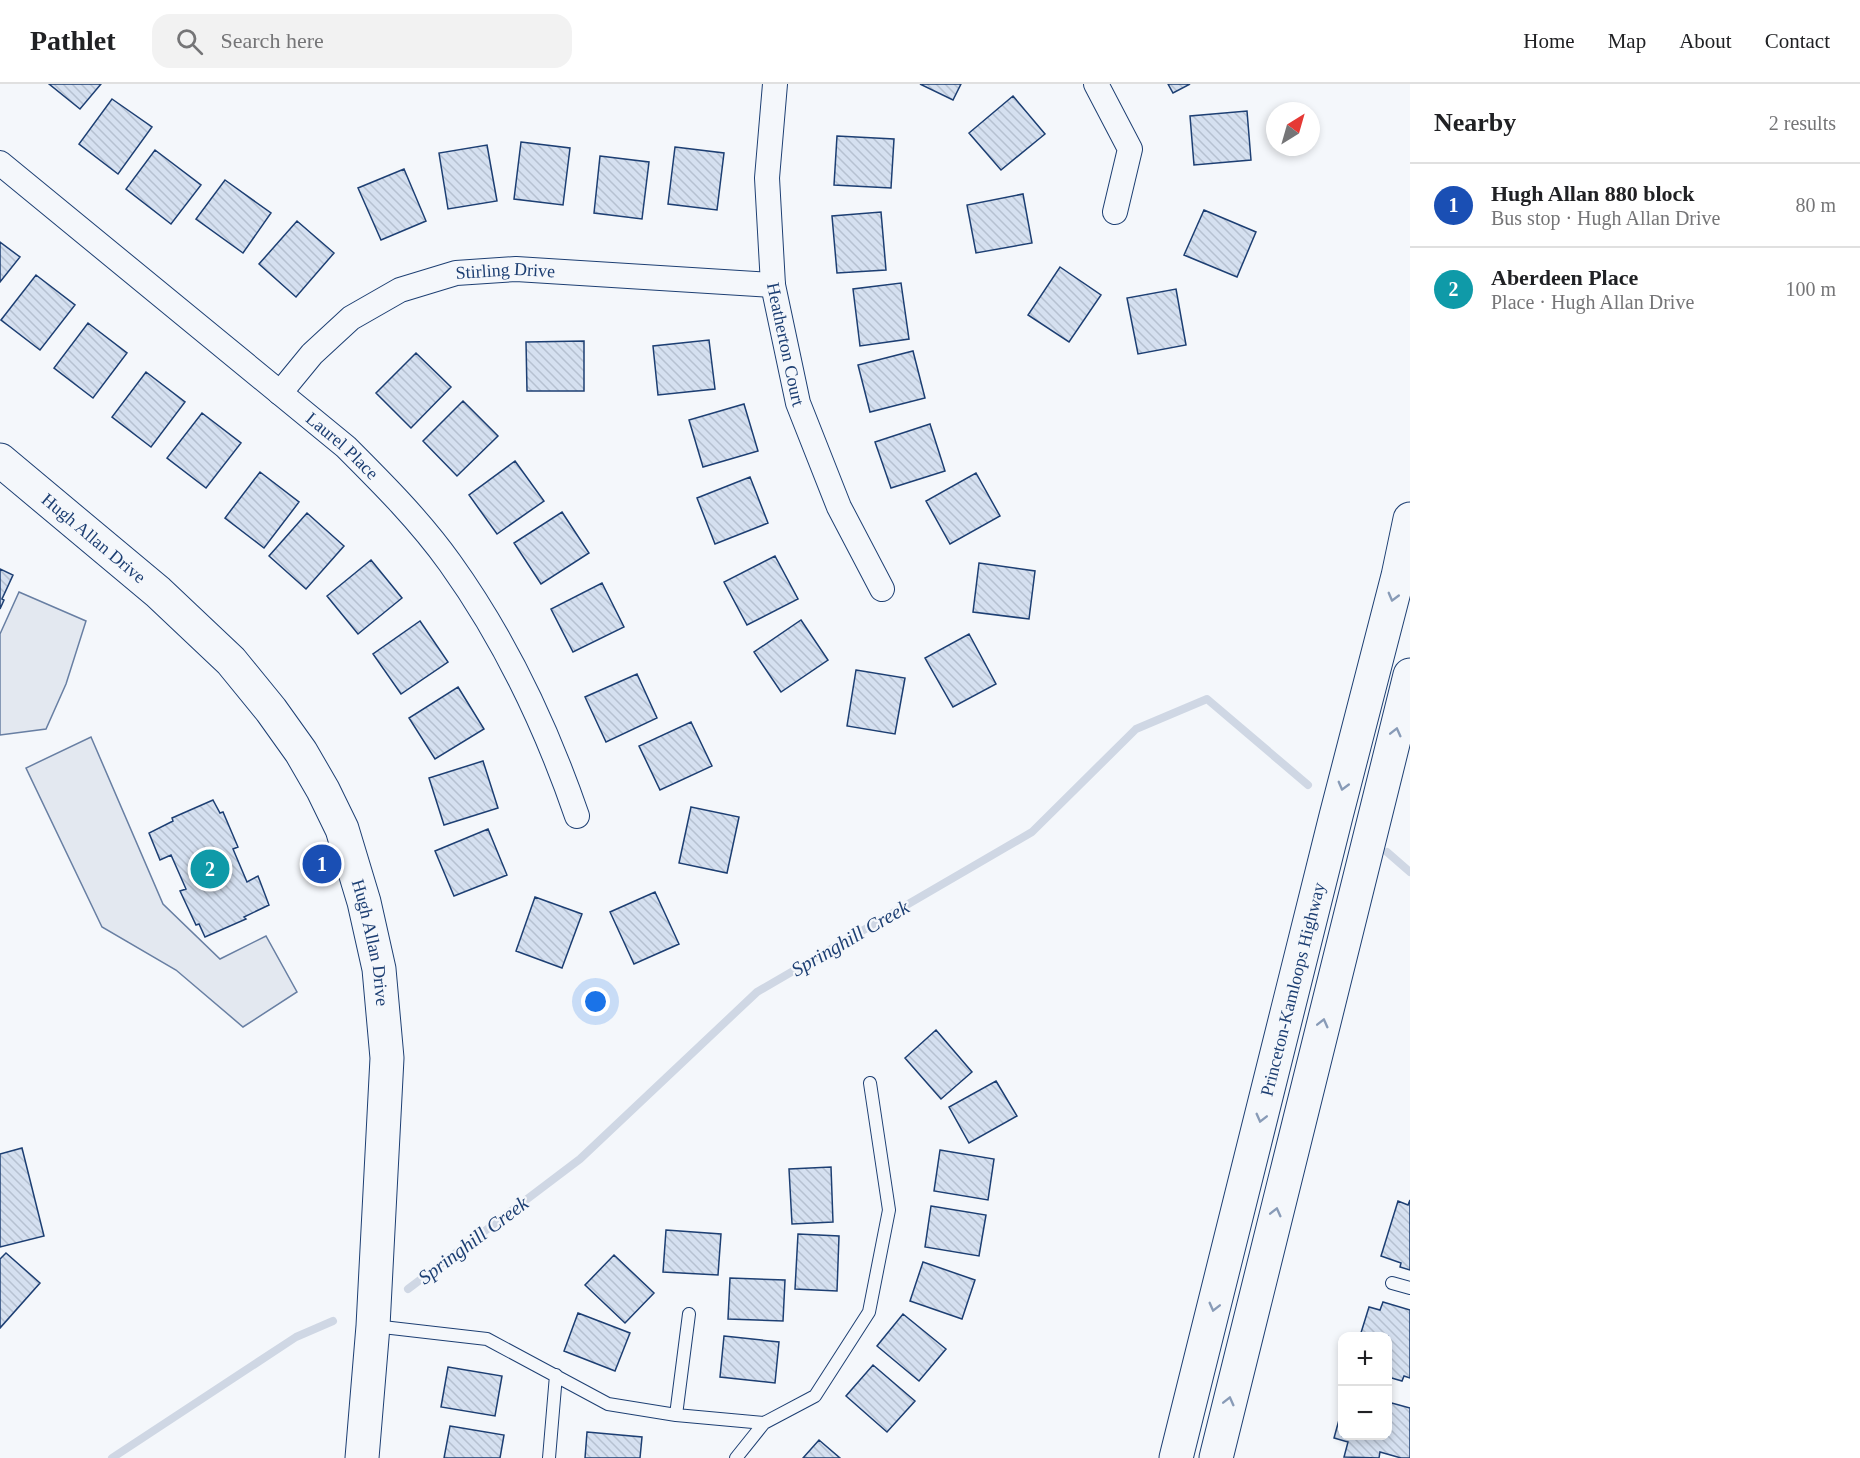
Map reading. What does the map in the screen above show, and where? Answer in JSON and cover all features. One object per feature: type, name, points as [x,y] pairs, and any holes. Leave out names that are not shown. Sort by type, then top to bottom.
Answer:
[{"type":"main road","name":"Hugh Allan Drive","points":[[0,460],[179,610],[231,661],[271,710],[301,752],[342,830],[364,902],[379,969],[387,1058],[373,1326],[362,1458]]},
{"type":"main road","name":"Princeton-Kamloops Highway","points":[[1176,1458],[1398,576],[1410,519]]},
{"type":"main road","name":"Princeton-Kamloops Highway","points":[[1216,1458],[1410,675]]},
{"type":"street","name":"Heatherton Court","points":[[775,84],[767,178],[773,285],[798,403],[839,507],[882,589]]},
{"type":"street","points":[[1096,84],[1130,149],[1114,212]]},
{"type":"street","name":"Laurel Place","points":[[0,163],[346,447],[394,495],[449,563],[490,625],[525,688],[557,759],[577,816]]},
{"type":"street","name":"Stirling Drive","points":[[280,393],[312,354],[351,318],[400,290],[456,273],[516,269],[773,285]]},
{"type":"lane","points":[[736,1458],[764,1423],[815,1396],[868,1312],[889,1210],[870,1083]]},
{"type":"lane","points":[[1392,1283],[1410,1288]]},
{"type":"lane","points":[[676,1415],[689,1314]]},
{"type":"lane","points":[[373,1326],[487,1339],[609,1404],[676,1415],[764,1423]]},
{"type":"lane","points":[[549,1458],[556,1375]]},
{"type":"shaded area","points":[[19,592],[86,621],[66,684],[46,729],[0,735],[0,634]]},
{"type":"shaded area","points":[[91,737],[163,904],[220,959],[266,936],[297,992],[243,1027],[176,970],[102,927],[26,768]]},
{"type":"building","points":[[49,84],[101,84],[80,109]]},
{"type":"building","points":[[920,84],[961,84],[953,100]]},
{"type":"building","points":[[1168,84],[1190,84],[1173,93]]},
{"type":"building","points":[[1013,96],[1045,134],[1001,170],[969,133]]},
{"type":"building","points":[[112,99],[152,127],[118,174],[79,144]]},
{"type":"building","points":[[1247,111],[1251,160],[1194,165],[1190,116]]},
{"type":"building","points":[[837,136],[894,139],[891,188],[834,185]]},
{"type":"building","points":[[521,142],[570,148],[563,205],[514,199]]},
{"type":"building","points":[[487,145],[497,201],[448,209],[439,153]]},
{"type":"building","points":[[675,147],[724,153],[717,210],[668,204]]},
{"type":"building","points":[[155,150],[201,185],[171,224],[126,189]]},
{"type":"building","points":[[600,156],[649,162],[642,219],[594,213]]},
{"type":"building","points":[[404,169],[426,221],[381,240],[358,188]]},
{"type":"building","points":[[225,180],[271,213],[243,253],[196,219]]},
{"type":"building","points":[[1023,194],[1032,243],[976,253],[967,205]]},
{"type":"building","points":[[1204,210],[1256,232],[1237,277],[1184,255]]},
{"type":"building","points":[[881,212],[886,270],[837,273],[832,216]]},
{"type":"building","points":[[297,221],[334,253],[296,297],[259,264]]},
{"type":"building","points":[[0,242],[20,257],[0,282]]},
{"type":"building","points":[[1060,267],[1101,295],[1069,342],[1028,315]]},
{"type":"building","points":[[36,275],[75,305],[40,350],[1,320]]},
{"type":"building","points":[[901,283],[909,339],[860,346],[853,289]]},
{"type":"building","points":[[1176,289],[1186,345],[1138,354],[1127,298]]},
{"type":"building","points":[[88,323],[127,353],[93,398],[54,368]]},
{"type":"building","points":[[709,340],[715,389],[658,395],[653,346]]},
{"type":"building","points":[[584,341],[584,391],[527,391],[526,342]]},
{"type":"building","points":[[913,351],[925,398],[870,412],[858,365]]},
{"type":"building","points":[[416,353],[451,387],[411,428],[376,393]]},
{"type":"building","points":[[146,372],[185,402],[151,447],[112,417]]},
{"type":"building","points":[[463,401],[498,436],[457,476],[423,441]]},
{"type":"building","points":[[744,404],[758,451],[703,467],[689,420]]},
{"type":"building","points":[[202,413],[241,443],[206,488],[167,458]]},
{"type":"building","points":[[930,424],[945,471],[891,488],[875,442]]},
{"type":"building","points":[[515,461],[544,501],[497,534],[469,495]]},
{"type":"building","points":[[260,472],[299,502],[264,548],[225,518]]},
{"type":"building","points":[[976,473],[1000,516],[950,544],[926,501]]},
{"type":"building","points":[[750,477],[768,523],[715,544],[697,498]]},
{"type":"building","points":[[562,512],[589,553],[541,584],[514,543]]},
{"type":"building","points":[[307,513],[344,546],[306,589],[269,556]]},
{"type":"building","points":[[775,556],[798,599],[747,625],[724,582]]},
{"type":"building","points":[[371,560],[402,598],[358,634],[327,596]]},
{"type":"building","points":[[979,563],[1035,571],[1029,619],[973,612]]},
{"type":"building","points":[[0,569],[13,575],[0,609]]},
{"type":"building","points":[[602,583],[624,627],[573,652],[551,609]]},
{"type":"building","points":[[801,620],[828,660],[781,692],[754,652]]},
{"type":"building","points":[[420,621],[448,662],[401,694],[373,654]]},
{"type":"building","points":[[969,634],[996,684],[953,707],[925,658]]},
{"type":"building","points":[[856,670],[905,678],[895,734],[847,726]]},
{"type":"building","points":[[637,674],[657,718],[606,742],[585,697]]},
{"type":"building","points":[[458,687],[484,729],[435,759],[409,718]]},
{"type":"building","points":[[691,722],[712,766],[660,790],[639,746]]},
{"type":"building","points":[[483,761],[498,808],[444,825],[429,778]]},
{"type":"building","points":[[213,800],[220,813],[223,812],[238,847],[233,849],[247,882],[258,876],[269,905],[244,917],[246,919],[205,937],[199,924],[196,925],[180,891],[186,889],[171,855],[160,860],[149,833],[173,821],[172,818]]},
{"type":"building","points":[[691,807],[739,817],[727,873],[679,863]]},
{"type":"building","points":[[488,829],[507,875],[454,896],[435,851]]},
{"type":"building","points":[[655,892],[679,944],[634,964],[610,912]]},
{"type":"building","points":[[535,897],[582,914],[562,968],[516,951]]},
{"type":"building","points":[[936,1030],[972,1072],[941,1099],[905,1058]]},
{"type":"building","points":[[996,1081],[1017,1116],[969,1143],[949,1107]]},
{"type":"building","points":[[22,1148],[44,1236],[0,1247],[0,1154]]},
{"type":"building","points":[[940,1150],[994,1159],[988,1200],[934,1191]]},
{"type":"building","points":[[831,1167],[833,1222],[792,1224],[789,1169]]},
{"type":"building","points":[[1410,1200],[1410,1270],[1400,1267],[1401,1263],[1381,1256],[1398,1201],[1408,1205]]},
{"type":"building","points":[[931,1206],[986,1215],[979,1256],[925,1247]]},
{"type":"building","points":[[666,1230],[721,1234],[718,1275],[663,1272]]},
{"type":"building","points":[[798,1234],[839,1236],[837,1291],[795,1289]]},
{"type":"building","points":[[6,1253],[40,1283],[0,1328],[0,1259]]},
{"type":"building","points":[[614,1255],[654,1293],[625,1323],[585,1285]]},
{"type":"building","points":[[923,1262],[975,1280],[962,1319],[910,1301]]},
{"type":"building","points":[[730,1278],[785,1280],[783,1321],[728,1319]]},
{"type":"building","points":[[1383,1302],[1410,1310],[1410,1378],[1404,1376],[1402,1381],[1392,1378],[1392,1332],[1361,1332],[1369,1307],[1380,1310]]},
{"type":"building","points":[[578,1313],[630,1333],[615,1371],[564,1351]]},
{"type":"building","points":[[903,1314],[946,1349],[919,1381],[877,1346]]},
{"type":"building","points":[[724,1336],[779,1342],[775,1383],[720,1377]]},
{"type":"building","points":[[873,1365],[915,1401],[887,1432],[846,1396]]},
{"type":"building","points":[[448,1367],[502,1376],[495,1416],[441,1407]]},
{"type":"building","points":[[1392,1403],[1410,1408],[1410,1458],[1380,1452],[1379,1458],[1344,1457],[1348,1442],[1341,1440],[1392,1440]]},
{"type":"building","points":[[1338,1424],[1338,1439],[1334,1438]]},
{"type":"building","points":[[450,1426],[504,1435],[500,1458],[444,1458]]},
{"type":"building","points":[[587,1432],[642,1437],[640,1458],[585,1458]]},
{"type":"building","points":[[819,1440],[840,1458],[803,1458]]},
{"type":"waterway","name":"Springhill Creek","points":[[408,1289],[580,1159],[757,992],[1032,832],[1136,729],[1207,699],[1308,785]]},
{"type":"waterway","points":[[1387,852],[1410,872]]},
{"type":"waterway","name":"Springhill Creek","points":[[112,1458],[296,1337],[333,1321]]},
{"type":"place","name":"Hugh Allan 880 block","points":[[322,864]]},
{"type":"place","name":"Aberdeen Place","points":[[210,869]]}]
